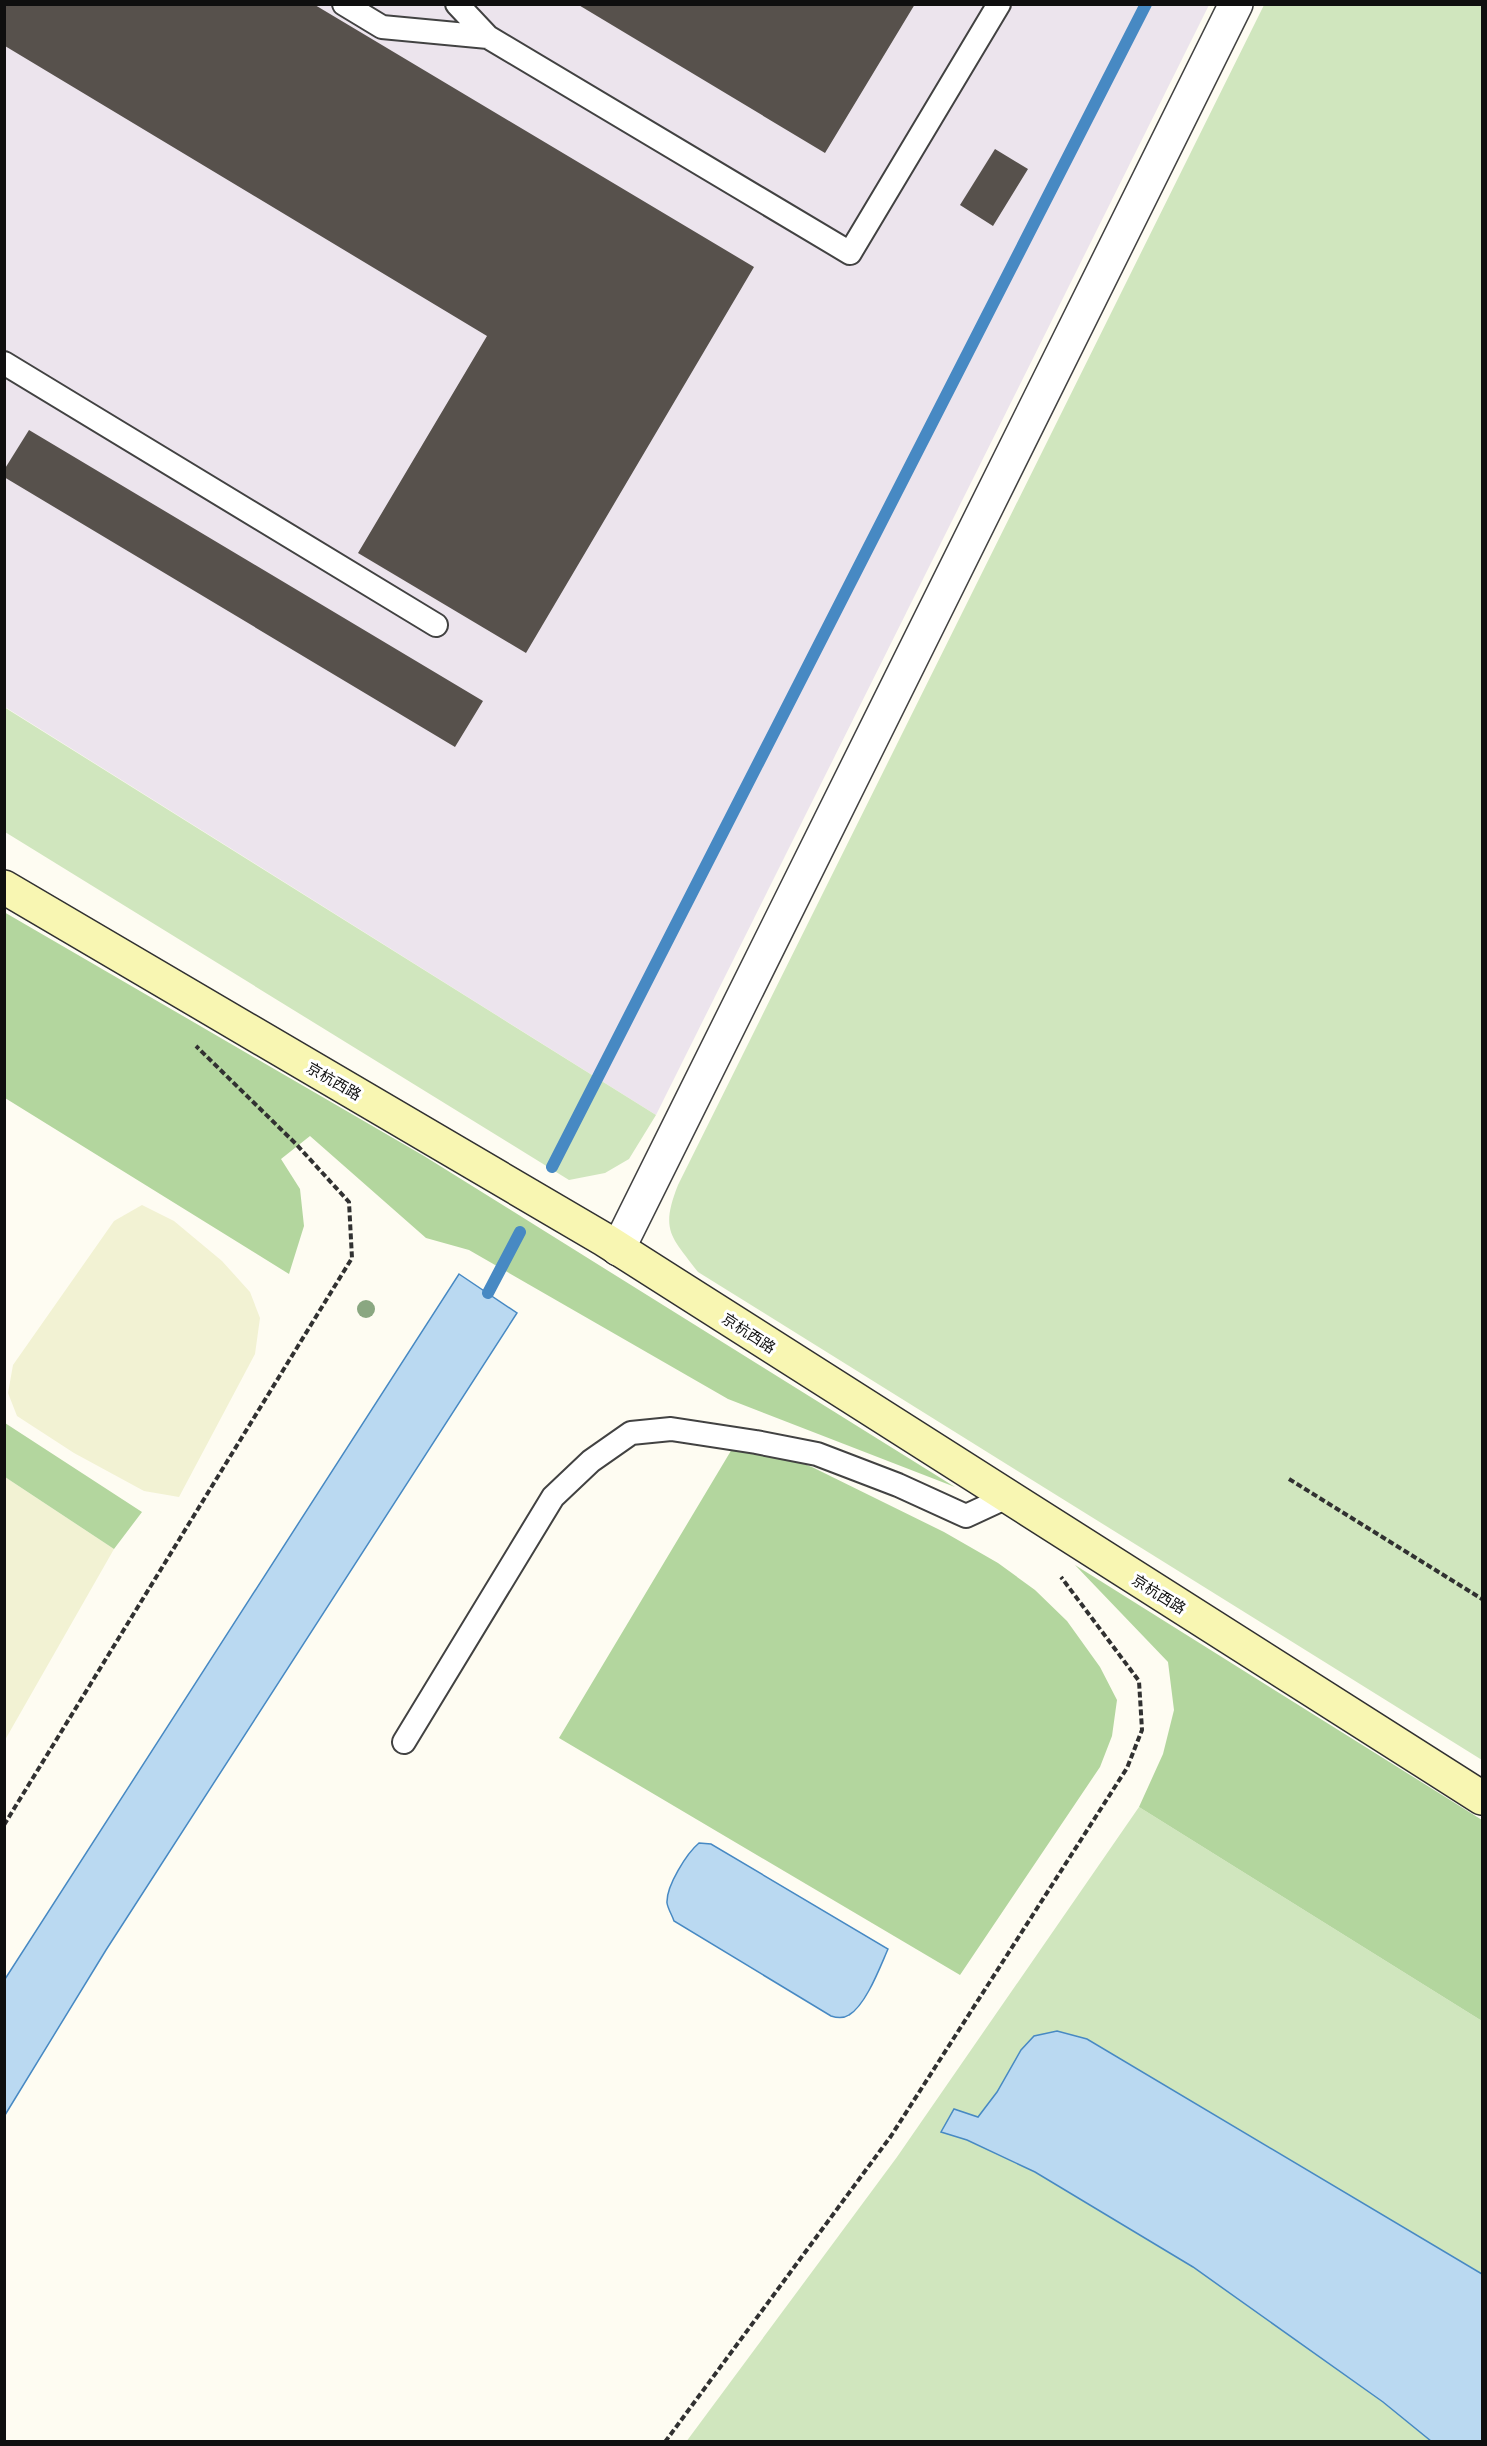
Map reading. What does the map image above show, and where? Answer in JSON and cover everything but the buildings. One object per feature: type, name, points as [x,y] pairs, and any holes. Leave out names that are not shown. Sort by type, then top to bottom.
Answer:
[{"type":"main road","name":"京杭西路","points":[[4,887],[618,1249],[1482,1798]]},
{"type":"street","points":[[618,1249],[1236,4]]},
{"type":"lane","points":[[344,4],[382,27],[488,37]]},
{"type":"lane","points":[[457,4],[488,37],[849,253],[999,4]]},
{"type":"lane","points":[[4,363],[436,625]]},
{"type":"lane","points":[[405,1742],[553,1497],[591,1461],[631,1433],[671,1429],[817,1454],[898,1485],[966,1515],[1007,1497]]},
{"type":"path","points":[[4,1825],[352,1258],[349,1203],[296,1144],[188,1038]]},
{"type":"path","points":[[1289,1479],[1482,1599]]},
{"type":"path","points":[[665,2442],[891,2136],[1127,1768],[1142,1730],[1139,1680],[1058,1574]]},
{"type":"shaded area","points":[[4,5],[1209,5],[656,1115],[5,707]]},
{"type":"green space","points":[[1264,5],[1482,5],[1482,1760],[698,1272],[675,1241],[669,1223],[678,1185]]},
{"type":"green space","points":[[4,707],[656,1115],[629,1159],[605,1173],[569,1180],[5,832]]},
{"type":"green space","points":[[4,912],[424,1156],[955,1487],[728,1399],[469,1250],[426,1238],[310,1136],[281,1159],[300,1189],[304,1226],[289,1274],[5,1098]]},
{"type":"green space","points":[[142,1205],[174,1221],[222,1261],[250,1292],[260,1318],[255,1354],[179,1497],[144,1491],[74,1453],[17,1416],[8,1393],[13,1365],[114,1221]]},
{"type":"green space","points":[[5,1423],[142,1512],[114,1549],[5,1477]]},
{"type":"green space","points":[[738,1439],[812,1467],[944,1532],[998,1563],[1035,1590],[1067,1621],[1100,1667],[1117,1700],[1112,1736],[1100,1767],[960,1975],[559,1738]]},
{"type":"green space","points":[[5,1477],[114,1549],[5,1740]]},
{"type":"green space","points":[[1075,1565],[1482,1820],[1482,2021],[1139,1807],[1163,1754],[1174,1710],[1168,1662]]},
{"type":"green space","points":[[1139,1807],[1482,2021],[1482,2441],[686,2442],[897,2157]]},
{"type":"water","points":[[459,1274],[517,1313],[106,1950],[5,2115],[5,1979]]},
{"type":"water","points":[[699,1843],[711,1844],[888,1949],[872,1985],[855,2010],[844,2017],[831,2016],[674,1921],[667,1903],[670,1888],[683,1862]]},
{"type":"water","points":[[1057,2031],[1087,2039],[1482,2274],[1482,2441],[1431,2441],[1383,2402],[1193,2267],[1035,2172],[967,2140],[941,2132],[954,2109],[978,2117],[997,2092],[1021,2050],[1034,2036]]},
{"type":"waterway","points":[[552,1167],[1146,4]]},
{"type":"waterway","points":[[488,1293],[520,1232]]}]
